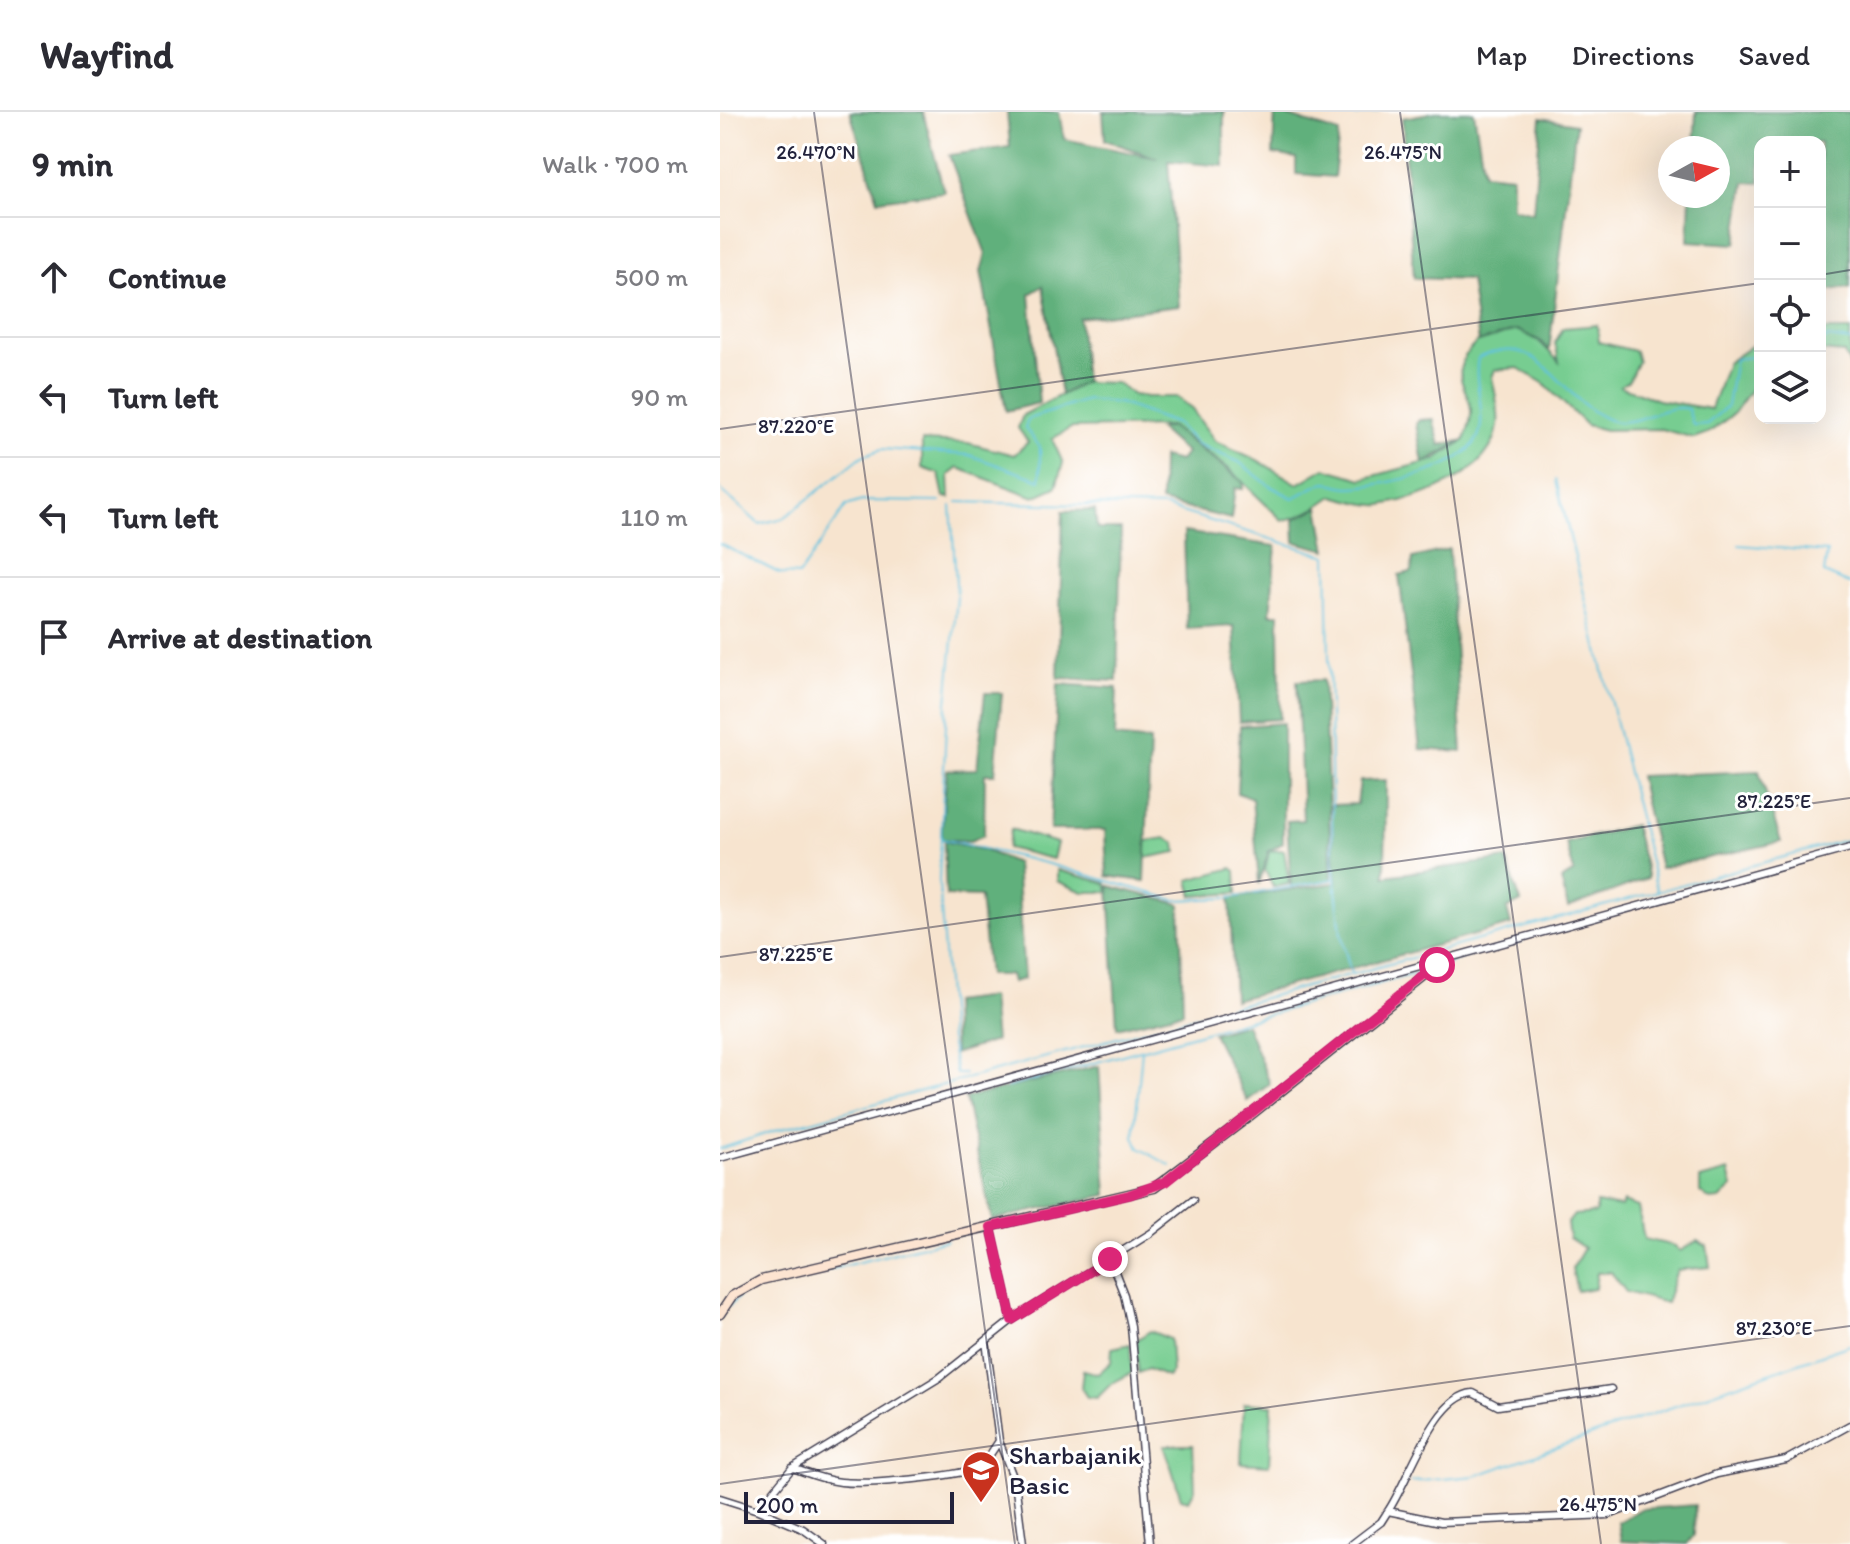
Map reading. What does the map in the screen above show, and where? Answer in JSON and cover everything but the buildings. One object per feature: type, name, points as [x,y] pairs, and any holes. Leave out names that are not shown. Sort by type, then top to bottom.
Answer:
[{"type":"street","points":[[720,1158],[1850,848]]},
{"type":"street","points":[[720,1314],[732,1296],[761,1280],[1129,1195],[1165,1182],[1448,958]]},
{"type":"street","points":[[758,1510],[792,1468],[939,1378],[1012,1320],[1151,1233],[1193,1200]]},
{"type":"street","points":[[991,1227],[1012,1320]]},
{"type":"street","points":[[1110,1259],[1124,1295],[1131,1326],[1150,1544]]},
{"type":"street","points":[[986,1341],[999,1441],[1015,1482],[1023,1544]]},
{"type":"street","points":[[1352,1544],[1381,1522],[1402,1491],[1430,1432],[1445,1409],[1459,1397],[1473,1393],[1498,1406],[1611,1389]]},
{"type":"street","points":[[1388,1511],[1441,1522],[1609,1515],[1717,1474],[1786,1460],[1850,1425]]},
{"type":"street","points":[[792,1468],[821,1479],[859,1483],[960,1472],[983,1465],[999,1441]]},
{"type":"street","points":[[720,1498],[803,1529],[824,1544]]},
{"type":"green space","points":[[850,112],[923,112],[944,192],[878,200]]},
{"type":"green space","points":[[1007,112],[1059,112],[1064,139],[1157,158],[1105,140],[1103,112],[1224,112],[1224,166],[1168,161],[1179,306],[1079,318],[1085,382],[1061,395],[1043,286],[1030,294],[1039,403],[1006,411],[981,271],[986,254],[949,155],[1010,147]]},
{"type":"green space","points":[[1275,112],[1339,133],[1334,177],[1296,174],[1296,158],[1273,154]]},
{"type":"green space","points":[[1436,112],[1474,112],[1484,173],[1512,176],[1512,208],[1533,213],[1541,118],[1576,124],[1549,351],[1540,341],[1517,330],[1479,342],[1470,280],[1414,278],[1402,118]]},
{"type":"green space","points":[[1696,112],[1850,112],[1850,288],[1826,290],[1826,136],[1754,136],[1754,183],[1745,182],[1736,244],[1688,241],[1689,208],[1730,208],[1730,136],[1695,136]]},
{"type":"green space","points":[[1597,325],[1599,342],[1635,351],[1638,361],[1629,380],[1620,386],[1658,400],[1711,409],[1727,363],[1754,344],[1754,385],[1734,413],[1710,432],[1694,438],[1661,429],[1605,430],[1586,425],[1543,383],[1518,368],[1495,370],[1492,377],[1498,426],[1493,443],[1483,458],[1469,470],[1435,490],[1399,502],[1370,505],[1333,496],[1303,515],[1282,520],[1228,468],[1170,426],[1071,428],[1052,439],[1063,463],[1056,487],[1034,497],[958,468],[949,475],[950,498],[944,497],[939,474],[922,468],[922,441],[968,443],[1014,455],[1028,442],[1018,428],[1023,415],[1085,382],[1116,383],[1133,395],[1176,397],[1190,407],[1215,441],[1257,460],[1298,484],[1325,468],[1362,479],[1434,460],[1465,440],[1471,410],[1461,379],[1461,367],[1475,344],[1502,331],[1520,331],[1537,340],[1559,362],[1555,343],[1563,328]]},
{"type":"green space","points":[[1826,330],[1850,330],[1850,365],[1844,353],[1826,352]]},
{"type":"green space","points":[[1433,419],[1440,445],[1465,440],[1423,463],[1416,424],[1419,420]]},
{"type":"green space","points":[[1170,426],[1243,482],[1243,489],[1235,488],[1231,519],[1161,502],[1162,457],[1180,461],[1186,453],[1159,429]]},
{"type":"green space","points":[[1319,507],[1327,550],[1295,542],[1294,519]]},
{"type":"green space","points":[[1095,510],[1097,529],[1121,529],[1117,681],[1058,678],[1063,511]]},
{"type":"green space","points":[[1184,532],[1276,546],[1270,614],[1279,614],[1280,719],[1239,722],[1234,626],[1187,629]]},
{"type":"green space","points":[[1449,549],[1462,752],[1420,749],[1399,575],[1411,572],[1413,558]]},
{"type":"green space","points":[[1323,680],[1332,880],[1291,887],[1287,821],[1303,820],[1297,681]]},
{"type":"green space","points":[[1058,684],[1117,688],[1115,737],[1150,741],[1145,881],[1107,876],[1105,830],[1050,830]]},
{"type":"green space","points":[[985,693],[1002,693],[995,774],[985,774],[984,835],[970,841],[941,839],[947,770],[977,769]]},
{"type":"green space","points":[[1283,723],[1283,843],[1269,851],[1259,884],[1252,798],[1237,793],[1240,726]]},
{"type":"green space","points":[[1759,771],[1781,842],[1660,868],[1639,776]]},
{"type":"green space","points":[[1386,780],[1385,876],[1506,859],[1521,902],[1507,909],[1511,925],[1234,1000],[1230,898],[1336,883],[1331,805],[1357,804],[1360,781]]},
{"type":"green space","points":[[1634,825],[1648,878],[1568,908],[1561,880],[1574,872],[1566,843]]},
{"type":"green space","points":[[1011,829],[1057,843],[1053,859],[1007,848]]},
{"type":"green space","points":[[1166,838],[1176,843],[1177,852],[1145,858],[1146,841]]},
{"type":"green space","points":[[944,841],[984,850],[1016,863],[1024,979],[1012,982],[1010,975],[988,975],[980,897],[946,896]]},
{"type":"green space","points":[[1284,850],[1289,884],[1273,887],[1265,870],[1269,851]]},
{"type":"green space","points":[[1232,868],[1236,871],[1237,893],[1193,896],[1189,880]]},
{"type":"green space","points":[[1057,870],[1106,883],[1109,892],[1083,892],[1057,881]]},
{"type":"green space","points":[[1109,886],[1180,904],[1183,1012],[1117,1028]]},
{"type":"green space","points":[[991,997],[995,1041],[954,1054],[952,1002]]},
{"type":"green space","points":[[1246,1024],[1270,1084],[1247,1101],[1213,1033]]},
{"type":"green space","points":[[1099,1066],[1107,1195],[992,1220],[965,1098]]},
{"type":"green space","points":[[1729,1171],[1733,1187],[1720,1199],[1710,1200],[1700,1192],[1700,1179]]},
{"type":"green space","points":[[1623,1202],[1638,1207],[1644,1239],[1675,1246],[1680,1251],[1697,1241],[1707,1246],[1710,1267],[1677,1270],[1666,1303],[1626,1292],[1611,1272],[1597,1273],[1595,1288],[1577,1291],[1572,1269],[1584,1248],[1569,1238],[1567,1224],[1574,1215],[1596,1213],[1596,1203],[1621,1207]]},
{"type":"green space","points":[[1150,1331],[1170,1339],[1172,1372],[1167,1377],[1148,1369],[1138,1373],[1136,1340]]},
{"type":"green space","points":[[1130,1344],[1132,1373],[1112,1383],[1097,1398],[1087,1397],[1081,1388],[1083,1370],[1098,1374],[1111,1362],[1112,1348]]},
{"type":"green space","points":[[1244,1403],[1272,1405],[1269,1465],[1241,1463]]},
{"type":"green space","points":[[1164,1445],[1193,1445],[1195,1489],[1189,1500],[1181,1498]]},
{"type":"green space","points":[[1695,1505],[1694,1535],[1687,1544],[1621,1541],[1618,1522],[1641,1509]]},
{"type":"waterway","points":[[1356,116],[1378,112]]},
{"type":"waterway","points":[[1826,339],[1850,341]]},
{"type":"waterway","points":[[720,489],[759,524],[784,518],[862,456],[882,449],[969,455],[1040,480],[1040,447],[1025,428],[1028,419],[1087,400],[1119,403],[1177,424],[1197,444],[1239,462],[1270,486],[1293,498],[1326,483],[1351,487],[1404,479],[1461,456],[1473,445],[1480,431],[1478,358],[1500,351],[1519,352],[1535,359],[1576,398],[1609,420],[1629,421],[1678,408],[1688,409],[1693,425],[1707,424],[1727,406],[1735,359],[1754,357]]},
{"type":"waterway","points":[[1556,480],[1657,890]]},
{"type":"waterway","points":[[720,544],[781,574],[799,575],[846,506],[862,501],[940,502]]},
{"type":"waterway","points":[[958,502],[1165,507],[1327,556],[1333,862],[1341,934],[1351,974]]},
{"type":"waterway","points":[[951,506],[957,598],[947,702],[939,880],[950,1040],[956,1074],[965,1074]]},
{"type":"waterway","points":[[1739,545],[1827,552],[1824,573],[1850,584]]},
{"type":"waterway","points":[[942,839],[1045,863],[1175,900],[1230,898],[1334,879]]},
{"type":"waterway","points":[[720,1149],[774,1131],[1850,839]]},
{"type":"waterway","points":[[1483,952],[1523,941]]},
{"type":"waterway","points":[[1427,980],[1453,961],[1473,954]]},
{"type":"waterway","points":[[1007,1087],[1425,971]]},
{"type":"waterway","points":[[1142,1050],[1134,1136],[1139,1148],[1171,1166]]},
{"type":"waterway","points":[[1156,1191],[1186,1174],[1237,1130]]},
{"type":"waterway","points":[[756,1288],[947,1240]]},
{"type":"waterway","points":[[730,1306],[739,1296]]},
{"type":"waterway","points":[[1411,1482],[1475,1476],[1850,1345]]},
{"type":"place","name":"Sharbajanik Basic","points":[[981,1504]]},
{"type":"route","points":[[1110,1259],[1012,1320],[991,1227],[1129,1195],[1165,1182],[1437,965]]}]
